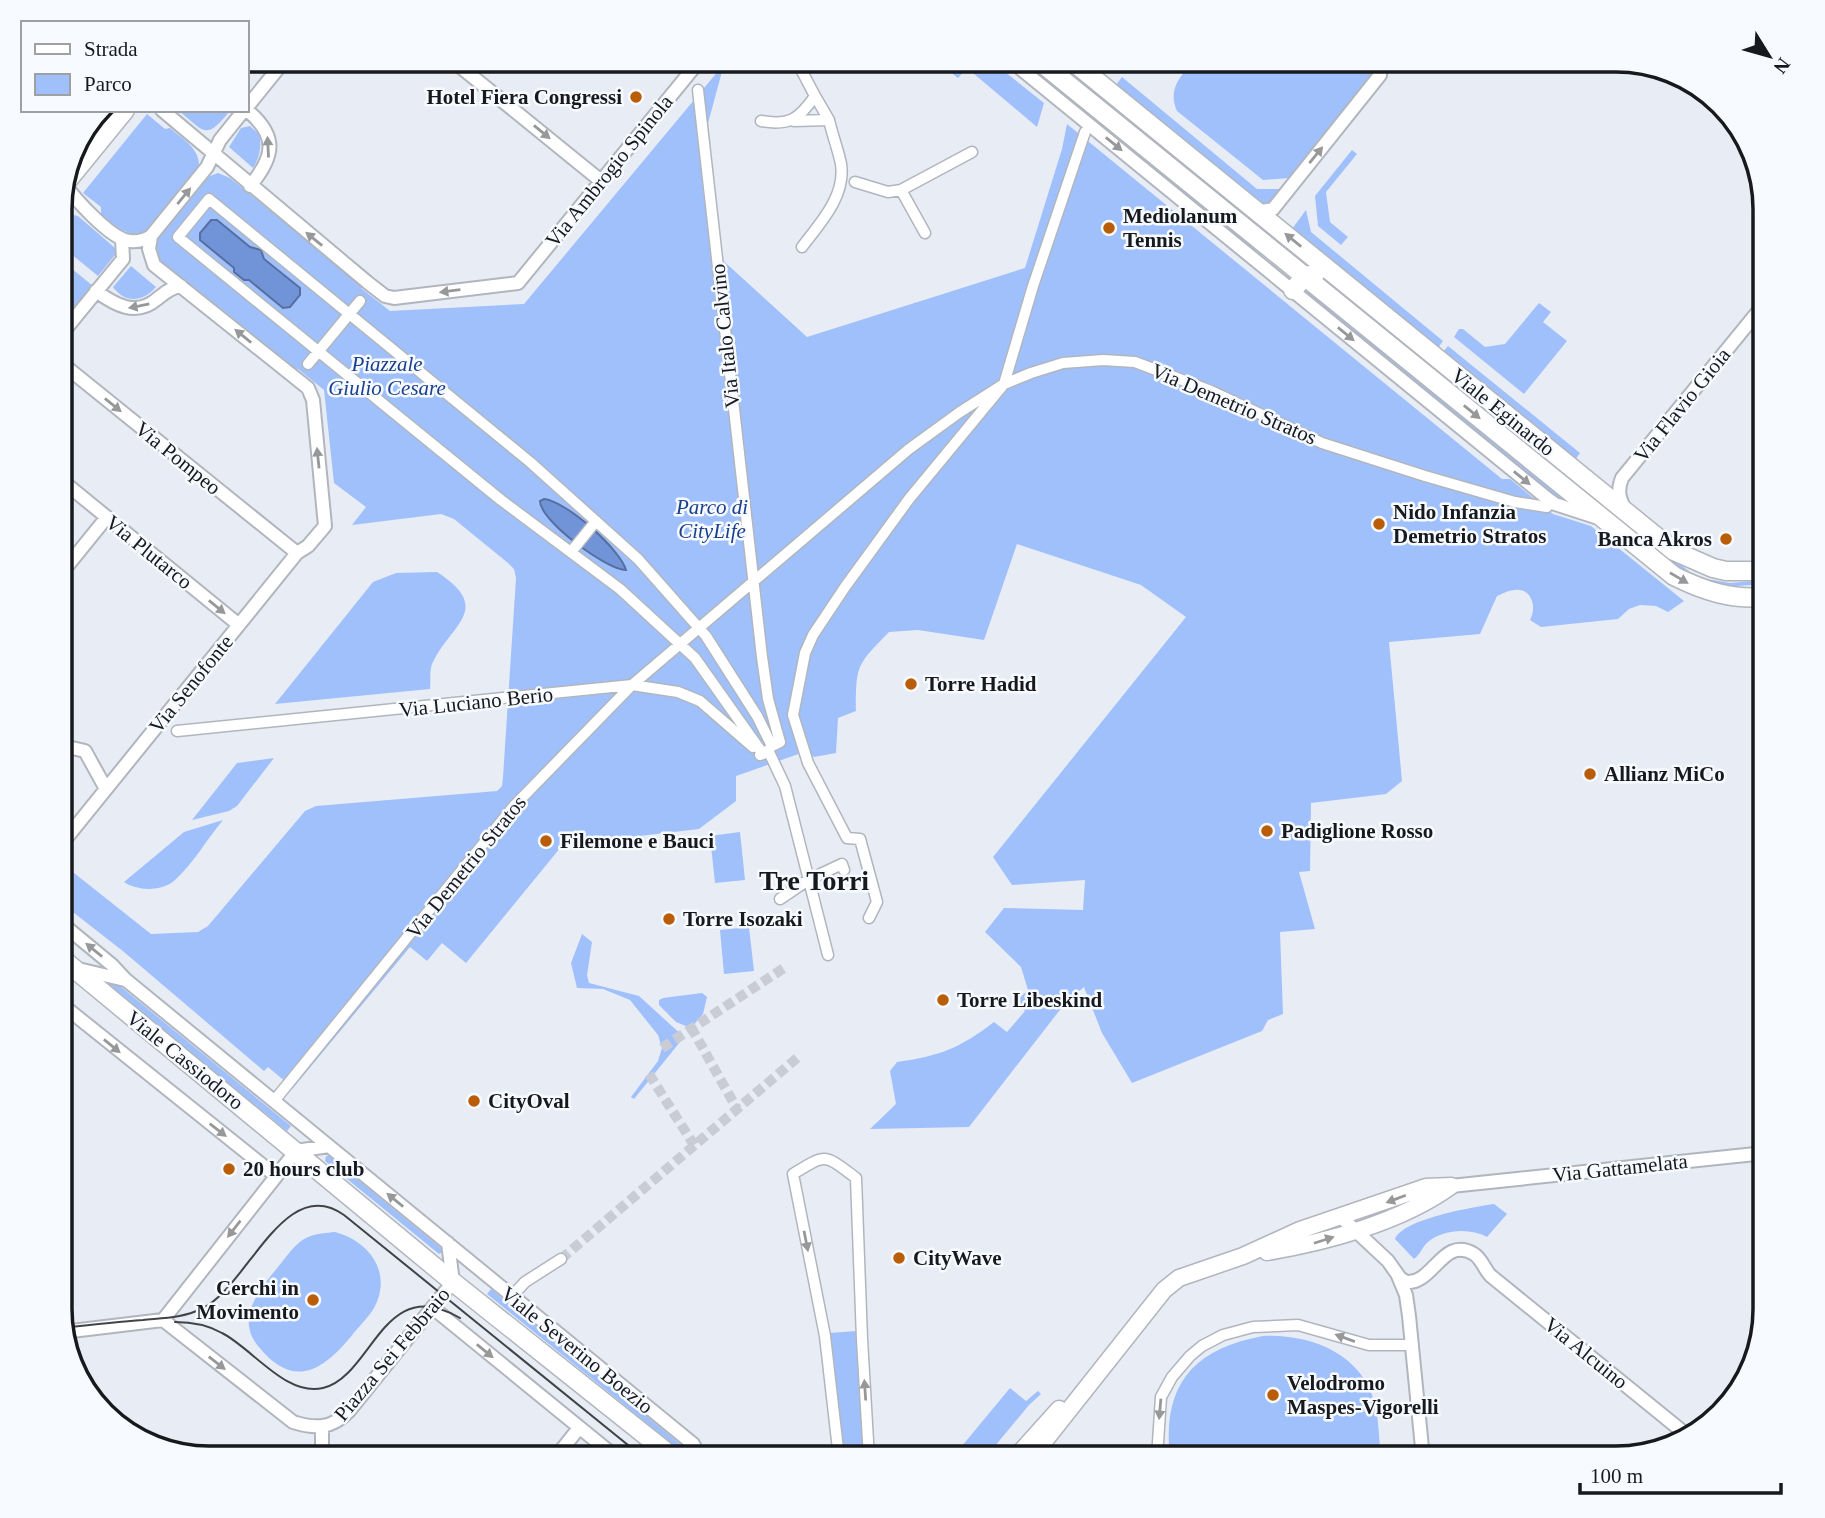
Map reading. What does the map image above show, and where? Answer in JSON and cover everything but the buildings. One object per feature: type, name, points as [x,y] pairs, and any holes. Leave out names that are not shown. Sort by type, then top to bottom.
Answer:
[{"type":"main road","name":"Viale Eginardo","points":[[1053,72],[1149,150],[1299,284],[1674,576],[1723,595],[1753,596]]},
{"type":"main road","name":"Viale Eginardo","points":[[1086,72],[1674,551],[1726,571],[1753,571]]},
{"type":"main road","points":[[78,167],[123,112]]},
{"type":"main road","points":[[1149,150],[1176,159],[1238,209],[1257,212]]},
{"type":"main road","points":[[1299,284],[1310,274],[1319,275],[1450,381],[1497,407]]},
{"type":"main road","name":"Viale Cassiodoro","points":[[72,967],[296,1151]]},
{"type":"main road","name":"Piazza Sei Febbraio","points":[[296,1151],[453,1282]]},
{"type":"main road","name":"Viale Severino Boezio","points":[[453,1282],[659,1446]]},
{"type":"street","points":[[248,106],[275,72]]},
{"type":"street","points":[[467,72],[601,181]]},
{"type":"street","name":"Via Ambrogio Spinola","points":[[250,186],[385,296],[394,298],[518,284],[690,72]]},
{"type":"street","points":[[802,247],[830,209],[840,188],[841,165],[829,120],[803,72]]},
{"type":"street","name":"Viale Eginardo","points":[[1025,72],[1254,259],[1299,284]]},
{"type":"street","points":[[1257,212],[1273,209],[1380,72]]},
{"type":"street","name":"Via Italo Calvino","points":[[698,90],[768,699],[780,742],[765,749]]},
{"type":"street","points":[[793,121],[804,112],[815,96]]},
{"type":"street","points":[[164,112],[250,186],[270,157],[270,143],[265,128],[248,111]]},
{"type":"street","points":[[72,196],[122,239],[142,241],[151,236],[206,167],[220,140],[243,112]]},
{"type":"street","points":[[761,121],[772,123],[829,120]]},
{"type":"street","points":[[869,918],[877,902],[860,839],[847,838],[807,763],[793,715],[805,653],[838,596],[901,510],[1004,384],[1033,286],[1085,132]]},
{"type":"street","points":[[841,165],[855,182],[888,192],[901,190],[972,152]]},
{"type":"street","points":[[840,188],[855,182]]},
{"type":"street","points":[[901,190],[925,233]]},
{"type":"street","points":[[765,749],[757,716],[703,626],[638,559],[593,524],[530,462],[209,199],[178,237],[500,500],[575,547],[678,646],[695,658],[765,749],[786,786],[828,955]]},
{"type":"street","points":[[151,236],[149,248],[154,265],[181,286]]},
{"type":"street","points":[[72,321],[122,259],[122,239]]},
{"type":"street","points":[[96,291],[117,306],[131,309],[146,306],[171,288],[181,286]]},
{"type":"street","name":"Via Senofonte","points":[[72,831],[297,553],[308,547],[325,526],[313,400],[308,388],[181,286]]},
{"type":"street","points":[[308,364],[360,300]]},
{"type":"street","name":"Via Flavio Gioia","points":[[1627,513],[1619,497],[1618,488],[1622,478],[1753,319]]},
{"type":"street","name":"Via Demetrio Stratos","points":[[274,1101],[514,806],[632,685],[909,449],[1004,384],[1063,363],[1103,360],[1135,362],[1211,391],[1322,443],[1515,502],[1547,507]]},
{"type":"street","name":"Via Pompeo","points":[[72,372],[297,553]]},
{"type":"street","name":"Via Plutarco","points":[[72,489],[239,625]]},
{"type":"street","points":[[72,560],[107,517]]},
{"type":"street","points":[[575,547],[593,524]]},
{"type":"street","name":"Via Luciano Berio","points":[[177,731],[632,685],[678,692],[700,701],[765,749]]},
{"type":"street","points":[[72,748],[85,751],[106,789]]},
{"type":"street","points":[[780,899],[808,880],[842,864],[844,870]]},
{"type":"street","name":"Viale Cassiodoro","points":[[72,932],[126,980],[329,1146]]},
{"type":"street","name":"Viale Cassiodoro","points":[[72,964],[126,980]]},
{"type":"street","name":"Viale Cassiodoro","points":[[72,1014],[276,1176]]},
{"type":"street","points":[[73,1331],[163,1320],[296,1151],[329,1146],[448,1243]]},
{"type":"street","name":"Via Gattamelata","points":[[1451,1186],[1753,1154]]},
{"type":"street","points":[[838,1446],[825,1336],[793,1174],[818,1158],[830,1158],[856,1178],[868,1446]]},
{"type":"street","points":[[1043,1446],[1090,1383],[1171,1284],[1193,1272],[1243,1256],[1300,1230],[1426,1187],[1451,1186]]},
{"type":"street","points":[[1243,1256],[1306,1246],[1355,1230],[1434,1198],[1451,1186]]},
{"type":"street","points":[[1342,1217],[1388,1261],[1398,1275],[1406,1295],[1422,1446]]},
{"type":"street","name":"Viale Severino Boezio","points":[[448,1243],[694,1446]]},
{"type":"street","name":"Piazza Sei Febbraio","points":[[163,1320],[293,1422],[322,1427],[342,1419],[453,1282],[448,1243]]},
{"type":"street","name":"Via Alcuino","points":[[1398,1275],[1406,1282],[1417,1281],[1445,1254],[1454,1251],[1472,1253],[1484,1268],[1680,1430]]},
{"type":"street","points":[[512,1296],[524,1282],[561,1259]]},
{"type":"street","points":[[433,1308],[602,1446]]},
{"type":"street","points":[[1158,1446],[1161,1397],[1172,1377],[1202,1346],[1223,1335],[1253,1327],[1298,1325],[1369,1345],[1413,1345]]},
{"type":"street","points":[[1026,1446],[1055,1413],[1090,1383]]},
{"type":"street","points":[[322,1427],[322,1446]]},
{"type":"street","points":[[565,1446],[579,1428]]},
{"type":"green space","name":"Parco di CityLife","points":[[717,72],[722,72],[707,127],[718,256],[807,337],[1025,268],[1062,149],[1067,124],[1502,479],[1510,479],[1553,514],[1591,526],[1684,601],[1668,612],[1656,606],[1640,605],[1629,609],[1618,619],[1541,627],[1530,620],[1533,604],[1529,595],[1521,590],[1513,590],[1497,596],[1480,634],[1389,642],[1402,781],[1386,794],[1311,803],[1310,871],[1299,872],[1315,929],[1280,932],[1283,1014],[1268,1020],[1262,1031],[1132,1083],[1102,1033],[1084,987],[1066,1002],[969,1127],[870,1129],[896,1104],[890,1071],[897,1062],[949,1050],[994,1022],[1007,1032],[1025,1011],[1016,1001],[1028,990],[1021,967],[985,932],[1004,908],[1083,910],[1085,880],[1012,885],[993,857],[1186,617],[1141,585],[1017,544],[984,640],[918,630],[889,632],[870,652],[858,674],[856,711],[838,718],[836,753],[814,757],[807,751],[736,776],[736,801],[699,829],[588,842],[574,831],[466,963],[442,943],[427,961],[410,947],[293,1088],[268,1067],[264,1071],[72,911],[72,871],[151,934],[198,932],[208,926],[305,811],[316,806],[497,791],[502,786],[503,777],[516,578],[514,569],[508,563],[454,519],[441,514],[352,525],[366,507],[334,483],[324,390],[298,369],[294,373],[159,262],[154,253],[154,239],[205,178],[218,173],[230,178],[390,311],[524,304]]},
{"type":"green space","points":[[950,72],[963,72],[958,78]]},
{"type":"green space","points":[[972,72],[1005,72],[1044,103],[1037,127]]},
{"type":"green space","points":[[1184,72],[1374,74],[1289,178],[1263,180],[1177,111],[1174,96]]},
{"type":"green space","points":[[1122,77],[1257,189],[1282,189],[1268,206],[1263,205],[1116,85]]},
{"type":"green space","points":[[180,112],[229,112],[210,130],[194,124]]},
{"type":"green space","points":[[147,114],[165,129],[170,128],[194,150],[199,169],[146,234],[133,234],[122,230],[101,215],[101,207],[83,193]]},
{"type":"green space","points":[[1102,121],[1257,248],[1253,252],[1098,126]]},
{"type":"green space","points":[[250,126],[260,135],[260,152],[253,168],[229,147],[241,128]]},
{"type":"green space","points":[[1352,150],[1357,154],[1326,192],[1330,222],[1348,237],[1341,245],[1318,226],[1315,196]]},
{"type":"green space","points":[[1306,210],[1311,232],[1443,341],[1438,348],[1292,229]]},
{"type":"green space","points":[[72,214],[78,216],[115,248],[115,255],[98,276],[72,255]]},
{"type":"green space","points":[[131,266],[156,287],[140,298],[123,296],[113,287]]},
{"type":"green space","points":[[72,269],[93,286],[72,311]]},
{"type":"green space","points":[[1306,288],[1566,500],[1554,498],[1299,290]]},
{"type":"green space","points":[[1539,303],[1551,312],[1543,322],[1567,341],[1524,394],[1454,337],[1459,329],[1463,329],[1485,347],[1505,344]]},
{"type":"green space","points":[[1448,346],[1580,453],[1575,460],[1443,352]]},
{"type":"green space","points":[[1472,400],[1483,405],[1691,573],[1730,583],[1753,581],[1753,585],[1723,587],[1680,571]]},
{"type":"green space","points":[[437,572],[454,585],[463,596],[466,607],[463,617],[432,665],[430,689],[275,704],[373,582],[396,573]]},
{"type":"green space","points":[[274,758],[237,806],[229,811],[192,820],[237,763]]},
{"type":"green space","points":[[223,820],[188,867],[170,884],[150,889],[124,882],[184,832]]},
{"type":"green space","points":[[740,832],[745,880],[715,883],[710,836]]},
{"type":"green space","points":[[749,927],[754,971],[724,974],[720,930]]},
{"type":"green space","points":[[582,934],[592,942],[587,975],[589,983],[639,996],[684,1037],[634,1099],[631,1097],[658,1061],[662,1048],[658,1035],[630,1000],[603,989],[577,988],[571,963]]},
{"type":"green space","points":[[103,981],[120,986],[291,1126],[287,1131]]},
{"type":"green space","points":[[702,993],[707,997],[703,1014],[691,1028],[676,1022],[659,1005],[659,1000],[663,998]]},
{"type":"green space","points":[[326,1156],[442,1249],[441,1253],[325,1161]]},
{"type":"green space","points":[[1494,1204],[1507,1214],[1487,1237],[1465,1231],[1442,1234],[1428,1242],[1414,1259],[1395,1239],[1401,1232],[1424,1220]]},
{"type":"green space","points":[[335,1232],[356,1241],[372,1256],[380,1276],[378,1299],[367,1317],[331,1357],[308,1370],[284,1368],[271,1360],[258,1346],[249,1325],[249,1314],[264,1285],[300,1242],[315,1235]]},
{"type":"green space","points":[[491,1289],[683,1446],[675,1446],[487,1294]]},
{"type":"green space","points":[[856,1331],[867,1446],[840,1446],[829,1333]]},
{"type":"green space","name":"Velodromo Maspes-Vigorelli","points":[[1263,1336],[1281,1336],[1316,1343],[1346,1360],[1359,1372],[1368,1386],[1375,1404],[1380,1446],[1170,1446],[1171,1411],[1186,1375],[1217,1351]]},
{"type":"green space","points":[[1010,1388],[1026,1401],[1038,1391],[1041,1394],[995,1446],[962,1446]]},
{"type":"shaded area","points":[[211,220],[217,220],[250,247],[261,250],[264,259],[300,288],[300,295],[290,307],[283,308],[249,280],[244,280],[234,272],[234,268],[200,240],[200,233]]},
{"type":"shaded area","points":[[544,499],[565,508],[591,527],[614,550],[626,570],[605,562],[562,532],[543,510],[540,501]]},
{"type":"tunnel","points":[[662,1048],[787,966]]},
{"type":"tunnel","points":[[691,1027],[737,1109]]},
{"type":"tunnel","points":[[561,1259],[797,1058]]},
{"type":"tunnel","points":[[649,1074],[694,1145]]},
{"type":"tram line","points":[[73,1327],[172,1317],[201,1309],[218,1297],[267,1238],[285,1221],[303,1209],[323,1206],[344,1215],[629,1446]]},
{"type":"tram line","points":[[175,1322],[200,1324],[217,1330],[283,1379],[309,1389],[323,1388],[340,1380],[355,1366],[381,1331],[396,1317],[413,1308],[434,1307],[460,1318]]},
{"type":"place","name":"Hotel Fiera Congressi","points":[[636,97]]},
{"type":"place","name":"Mediolanum Tennis","points":[[1109,228]]},
{"type":"place","name":"Nido Infanzia Demetrio Stratos","points":[[1379,524]]},
{"type":"place","name":"Banca Akros","points":[[1726,539]]},
{"type":"place","name":"Torre Hadid","points":[[911,684]]},
{"type":"place","name":"Allianz MiCo","points":[[1590,774]]},
{"type":"place","name":"Padiglione Rosso","points":[[1267,831]]},
{"type":"place","name":"Filemone e Bauci","points":[[546,841]]},
{"type":"place","name":"Torre Isozaki","points":[[669,919]]},
{"type":"place","name":"Torre Libeskind","points":[[943,1000]]},
{"type":"place","name":"CityOval","points":[[474,1101]]},
{"type":"place","name":"20 hours club","points":[[229,1169]]},
{"type":"place","name":"CityWave","points":[[899,1258]]},
{"type":"place","name":"Cerchi in Movimento","points":[[313,1300]]},
{"type":"place","name":"Velodromo Maspes-Vigorelli","points":[[1273,1395]]},
{"type":"district","name":"Tre Torri","points":[[814,880]]},
{"type":"park label","name":"Piazzale Giulio Cesare","points":[[387,376]]}]
